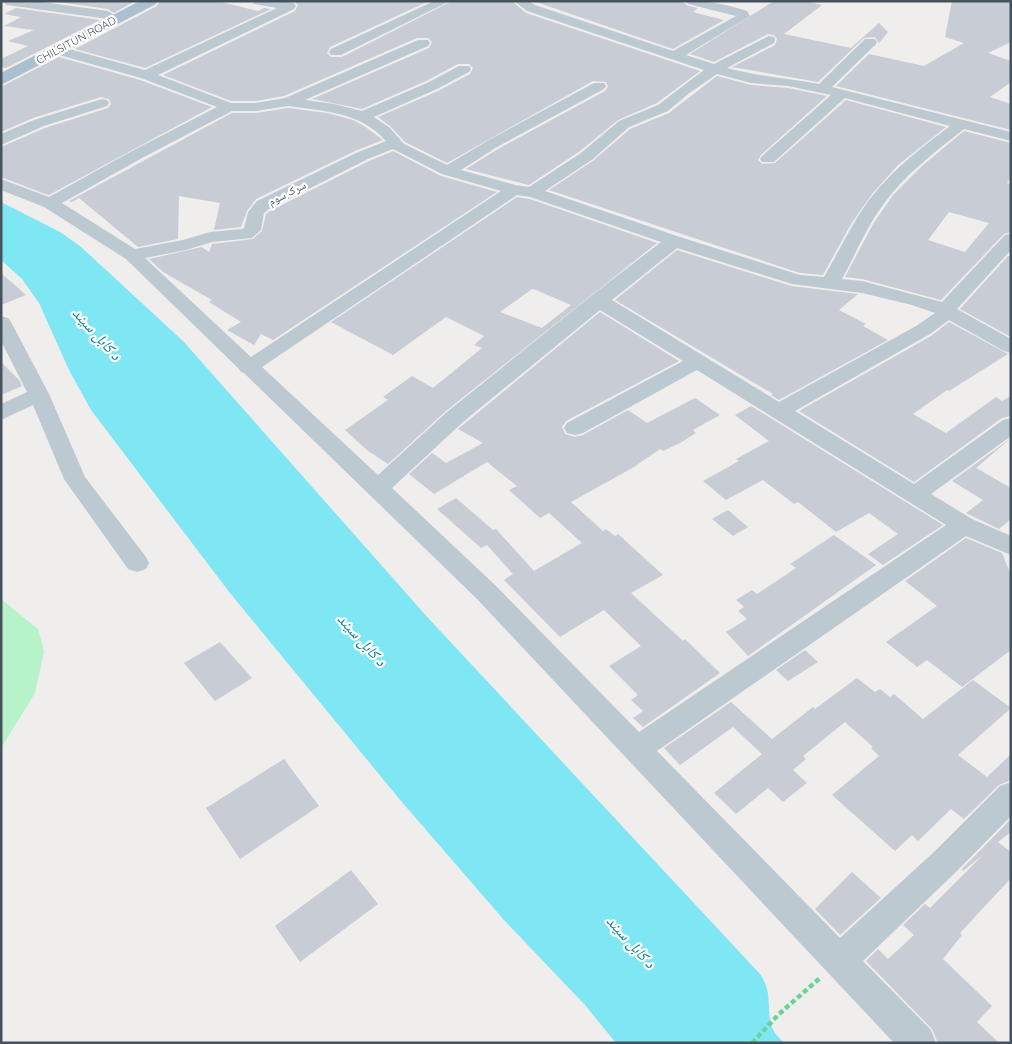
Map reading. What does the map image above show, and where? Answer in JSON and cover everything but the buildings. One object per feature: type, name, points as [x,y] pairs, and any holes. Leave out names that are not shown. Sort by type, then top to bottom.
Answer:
[{"type":"main road","name":"CHILSITUN ROAD","points":[[1,70],[135,1]]},
{"type":"main road","name":"CHILSITUN ROAD","points":[[1,80],[151,1]]},
{"type":"street","points":[[7,1],[108,15]]},
{"type":"street","points":[[146,75],[290,6],[258,1]]},
{"type":"street","points":[[336,52],[444,1]]},
{"type":"street","points":[[520,1],[532,8],[714,69],[751,79],[788,82],[842,93],[1011,137]]},
{"type":"street","points":[[674,56],[744,16],[722,7],[692,1]]},
{"type":"street","points":[[532,192],[587,156],[624,124],[663,108],[714,69],[769,40]]},
{"type":"street","points":[[822,89],[870,42]]},
{"type":"street","points":[[58,50],[146,75],[229,107],[256,107],[288,102],[423,43]]},
{"type":"street","points":[[363,116],[432,86],[464,69]]},
{"type":"street","points":[[448,171],[492,144],[599,86]]},
{"type":"street","points":[[768,159],[842,93]]},
{"type":"street","points":[[288,102],[334,108],[363,116],[385,131],[399,147],[448,171],[514,190],[532,192],[674,241],[798,280],[831,282],[890,294],[945,310],[1011,347]]},
{"type":"street","points":[[1,140],[38,123],[102,103]]},
{"type":"street","points":[[50,203],[136,155],[229,107]]},
{"type":"street","points":[[831,282],[862,227],[886,190],[910,166],[962,123]]},
{"type":"street","name":"سرک سوم","points":[[132,256],[186,245],[210,237],[246,234],[252,230],[256,212],[263,205],[354,160],[395,143]]},
{"type":"street","points":[[1,184],[50,203],[132,256],[486,592],[918,1043]]},
{"type":"street","points":[[248,368],[514,190]]},
{"type":"street","points":[[780,411],[922,330],[944,315],[945,310],[1011,239]]},
{"type":"street","points":[[378,488],[455,417],[598,300],[674,241]]},
{"type":"street","points":[[598,300],[964,525],[1011,546]]},
{"type":"street","points":[[1,322],[39,394],[75,479],[137,563]]},
{"type":"street","points":[[574,428],[699,361]]},
{"type":"street","points":[[1,413],[39,394]]},
{"type":"street","points":[[914,495],[1011,425]]},
{"type":"street","points":[[636,750],[964,525]]},
{"type":"street","points":[[839,962],[946,861],[1011,795]]},
{"type":"path","points":[[752,1043],[779,1014],[839,962]]},
{"type":"green space","points":[[1,599],[38,629],[44,651],[35,693],[1,748]]},
{"type":"water","name":"د کابل سيند","points":[[1,202],[60,232],[80,246],[183,341],[429,619],[760,974],[768,992],[772,1028],[785,1043],[616,1043],[585,1005],[504,920],[401,801],[230,593],[91,410],[69,370],[39,303],[22,279],[1,260]]}]
